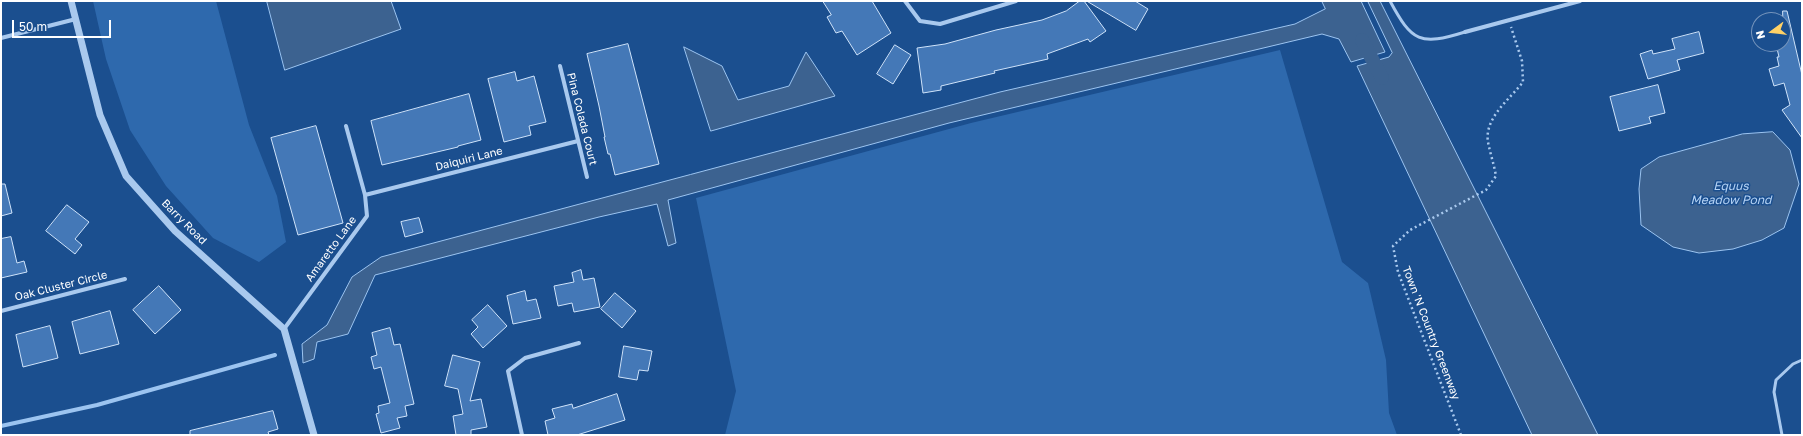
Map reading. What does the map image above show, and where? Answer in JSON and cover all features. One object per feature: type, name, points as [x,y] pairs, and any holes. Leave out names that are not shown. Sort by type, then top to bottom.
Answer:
[{"type":"street","name":"Barry Road","points":[[72,1],[100,115],[126,176],[175,231],[284,329]]},
{"type":"street","points":[[905,1],[920,21],[940,24],[1016,1]]},
{"type":"street","points":[[1465,32],[1580,1]]},
{"type":"street","points":[[1,38],[76,19]]},
{"type":"street","name":"Pina Colada Court","points":[[560,66],[587,177]]},
{"type":"street","name":"Amaretto Lane","points":[[284,329],[367,216],[365,195],[346,126]]},
{"type":"street","name":"Daiquiri Lane","points":[[365,195],[578,141]]},
{"type":"street","name":"Oak Cluster Circle","points":[[1,311],[125,279]]},
{"type":"street","points":[[284,329],[314,435]]},
{"type":"street","points":[[522,435],[508,371],[525,358],[579,344]]},
{"type":"lane","points":[[1390,1],[1402,22],[1410,32],[1428,40],[1446,38],[1465,32]]},
{"type":"lane","points":[[1782,435],[1774,392],[1776,380],[1793,364],[1802,360]]},
{"type":"path","name":"Town 'N Country Greenway","points":[[1461,435],[1398,272],[1393,246],[1410,230],[1486,190],[1496,176],[1488,142],[1488,133],[1493,116],[1524,82],[1522,61],[1510,19]]},
{"type":"shaded area","points":[[93,1],[216,1],[249,125],[277,196],[286,242],[259,262],[213,238],[166,186],[130,130],[106,59]]},
{"type":"shaded area","points":[[1280,50],[1342,262],[1368,283],[1386,360],[1389,413],[1397,435],[725,435],[736,391],[696,198],[971,123]]},
{"type":"water","points":[[267,1],[391,1],[401,29],[285,70]]},
{"type":"water","points":[[1322,1],[1361,1],[1385,52],[1351,62],[1339,39],[1322,34],[949,123],[668,200],[676,243],[668,246],[657,204],[599,217],[375,275],[348,334],[317,342],[314,359],[303,363],[302,344],[327,325],[352,277],[381,257],[1000,92],[1295,24],[1325,9]]},
{"type":"water","points":[[1368,1],[1380,1],[1598,435],[1532,435],[1357,66],[1389,57],[1392,53]]},
{"type":"water","points":[[684,47],[722,66],[738,100],[789,86],[806,52],[835,96],[711,131]]},
{"type":"water","name":"Equus Meadow Pond","points":[[1773,132],[1790,150],[1799,184],[1784,228],[1762,240],[1733,249],[1699,253],[1673,247],[1641,225],[1639,189],[1641,169],[1659,157],[1742,134]]},
{"type":"building","points":[[823,1],[872,1],[891,33],[857,55],[842,31],[836,33],[827,17],[831,15]]},
{"type":"building","points":[[1080,1],[1084,1],[1106,31],[1090,42],[1088,39],[1047,54],[1048,59],[994,71],[995,73],[941,86],[941,90],[923,93],[917,48],[945,44],[996,30],[1042,20],[1066,11]]},
{"type":"building","points":[[1087,1],[1135,1],[1148,9],[1136,30]]},
{"type":"building","points":[[1791,28],[1802,75],[1802,138],[1782,110],[1790,105],[1784,83],[1774,86],[1769,69],[1779,66],[1777,57],[1779,57],[1778,52],[1791,52]]},
{"type":"building","points":[[1699,32],[1704,53],[1677,60],[1680,70],[1648,79],[1640,54],[1652,50],[1653,54],[1675,49],[1672,39]]},
{"type":"building","points":[[628,44],[659,164],[615,175],[604,137],[599,106],[587,54]]},
{"type":"building","points":[[895,45],[911,55],[893,84],[877,74]]},
{"type":"building","points":[[515,72],[517,81],[534,76],[546,122],[529,126],[531,135],[504,142],[488,79]]},
{"type":"building","points":[[1658,85],[1665,113],[1649,117],[1651,123],[1619,131],[1610,97]]},
{"type":"building","points":[[469,94],[481,140],[382,165],[371,121]]},
{"type":"building","points":[[316,126],[343,223],[298,235],[271,138]]},
{"type":"building","points":[[1,184],[5,184],[12,213],[1,216]]},
{"type":"building","points":[[67,205],[89,222],[75,239],[82,245],[75,254],[46,231]]},
{"type":"building","points":[[419,218],[423,232],[405,237],[401,222]]},
{"type":"building","points":[[11,237],[17,263],[24,261],[27,272],[1,278],[1,239]]},
{"type":"building","points":[[581,270],[583,280],[594,278],[600,307],[574,312],[572,303],[558,306],[554,286],[574,282],[572,273]]},
{"type":"building","points":[[159,286],[181,310],[155,334],[133,310]]},
{"type":"building","points":[[525,291],[527,301],[536,299],[541,318],[513,324],[507,296]]},
{"type":"building","points":[[615,293],[636,311],[622,328],[601,309]]},
{"type":"building","points":[[488,305],[507,326],[483,348],[471,334],[478,327],[472,320]]},
{"type":"building","points":[[110,311],[119,344],[80,354],[72,322]]},
{"type":"building","points":[[50,326],[58,358],[23,367],[16,335]]},
{"type":"building","points":[[390,328],[394,345],[400,344],[414,404],[405,406],[407,416],[397,418],[400,428],[381,433],[376,414],[379,413],[378,406],[390,403],[381,367],[374,369],[371,357],[377,355],[372,333]]},
{"type":"building","points":[[624,346],[652,351],[648,371],[639,370],[637,380],[619,377]]},
{"type":"building","points":[[453,355],[480,362],[470,401],[481,399],[487,427],[471,430],[471,435],[456,435],[453,416],[463,414],[458,389],[445,386]]},
{"type":"building","points":[[617,394],[625,420],[577,435],[548,435],[545,421],[555,418],[552,409],[572,404],[573,408]]},
{"type":"building","points":[[273,411],[278,429],[268,432],[269,435],[190,435],[190,431]]},
{"type":"waterway","points":[[1362,40],[1382,78]]},
{"type":"waterway","points":[[1,426],[97,405],[275,355]]}]
